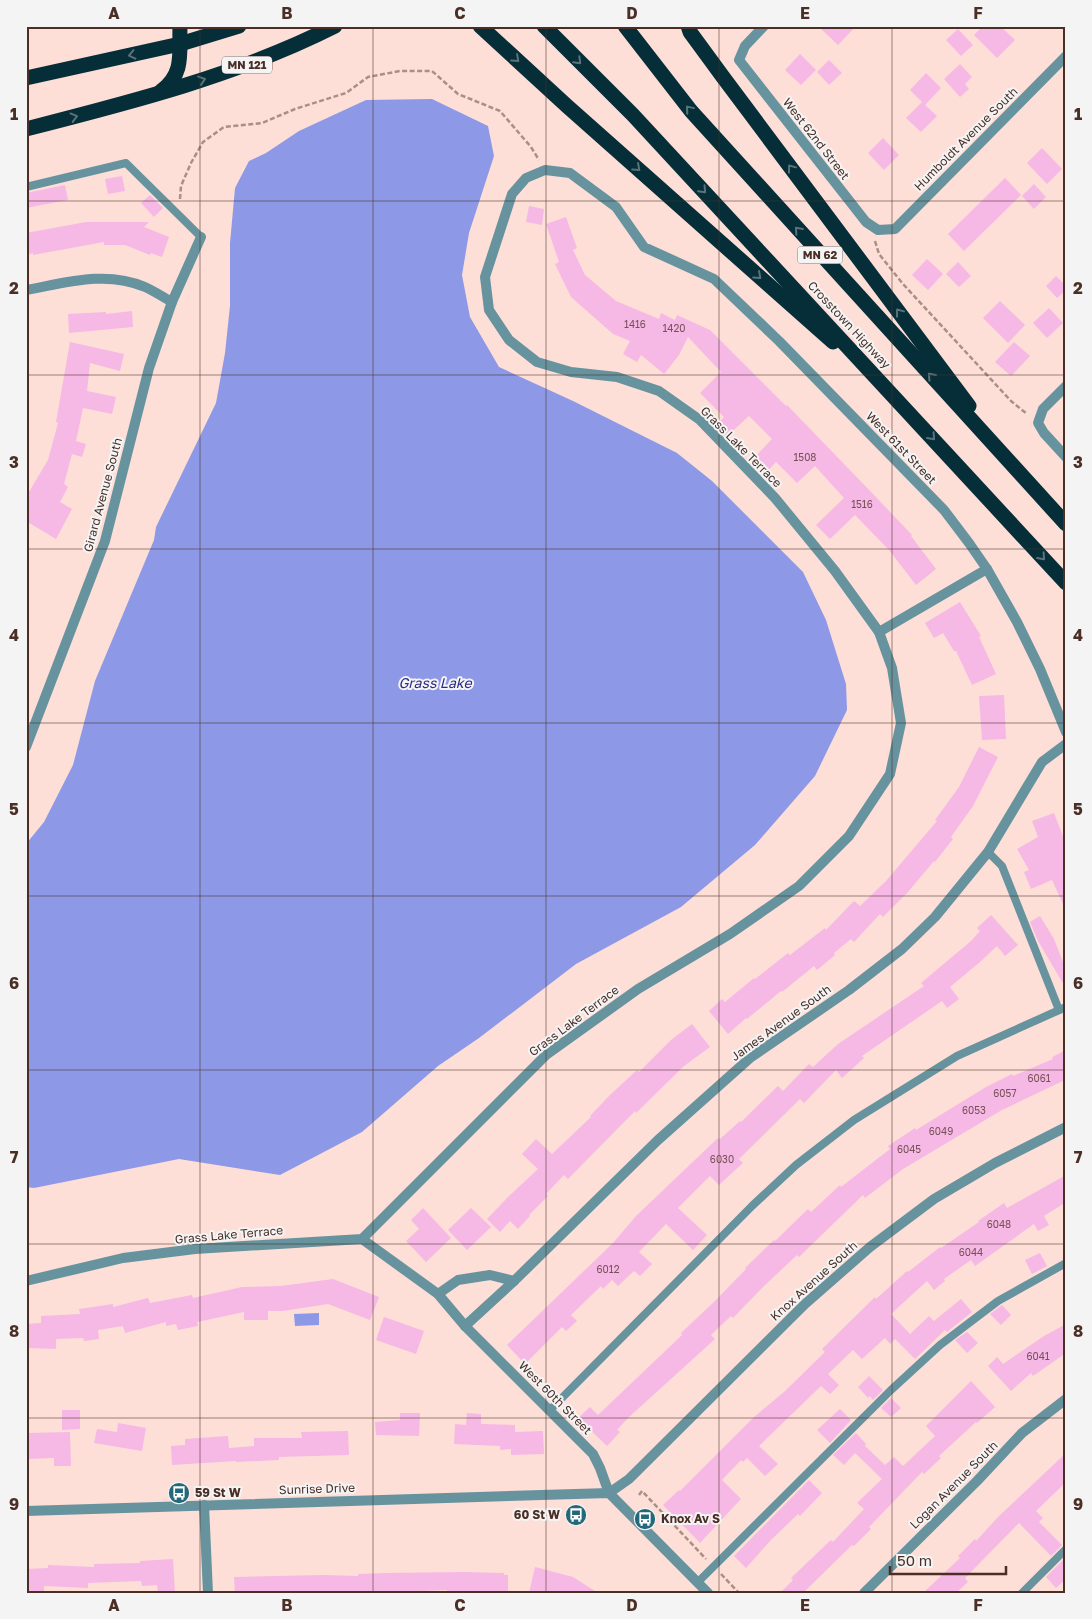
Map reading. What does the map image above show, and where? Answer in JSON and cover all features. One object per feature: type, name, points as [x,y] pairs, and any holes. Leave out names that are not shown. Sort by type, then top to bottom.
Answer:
[{"type":"highway","points":[[156,95],[170,85],[180,68],[180,26]]},
{"type":"highway","points":[[26,78],[180,44],[239,26]]},
{"type":"highway","name":"MN 121","points":[[26,128],[156,95],[248,65],[335,26]]},
{"type":"highway","points":[[480,26],[899,401]]},
{"type":"highway","name":"Crosstown Highway","points":[[544,26],[633,114],[1066,583]]},
{"type":"highway","name":"Crosstown Highway","points":[[625,26],[691,111],[1066,524]]},
{"type":"highway","points":[[688,26],[690,32],[723,77],[1022,477]]},
{"type":"street","name":"West 62nd Street","points":[[764,26],[744,46],[739,60],[866,222],[878,230]]},
{"type":"street","name":"Humboldt Avenue South","points":[[878,230],[895,229],[1066,56]]},
{"type":"street","name":"West 61st Street","points":[[545,170],[570,173],[616,207],[644,247],[714,279],[779,341],[944,510],[987,569],[1017,622],[1063,716],[1066,732]]},
{"type":"street","name":"Grass Lake Terrace","points":[[26,1281],[123,1258],[194,1248],[362,1239],[546,1055],[638,989],[730,934],[799,886],[849,836],[890,774],[901,723],[892,668],[879,632],[835,571],[775,498],[700,420],[659,391],[617,377],[571,372],[538,362],[509,340],[489,310],[485,277],[512,194],[526,178],[545,170]]},
{"type":"street","name":"Girard Avenue South","points":[[26,747],[105,541],[149,368],[172,302],[201,237]]},
{"type":"street","points":[[26,290],[83,278],[114,279],[144,287],[172,302]]},
{"type":"street","points":[[1066,386],[1043,409],[1038,424],[1044,434],[1066,457]]},
{"type":"street","points":[[879,632],[987,569]]},
{"type":"street","name":"James Avenue South","points":[[465,1326],[514,1281],[658,1140],[750,1058],[849,990],[902,949],[935,917],[988,852],[1042,762],[1066,744]]},
{"type":"street","name":"Knox Avenue South","points":[[609,1494],[629,1479],[805,1304],[870,1247],[934,1199],[995,1163],[1066,1127]]},
{"type":"street","name":"West 60th Street","points":[[362,1239],[438,1294],[465,1326],[593,1454],[609,1494],[708,1593]]},
{"type":"street","points":[[438,1294],[458,1280],[490,1275],[514,1281]]},
{"type":"street","name":"Logan Avenue South","points":[[864,1593],[977,1481],[1022,1433],[1066,1399]]},
{"type":"street","name":"Sunrise Drive","points":[[26,1511],[609,1494]]},
{"type":"street","points":[[204,1505],[208,1593]]},
{"type":"lane","points":[[26,187],[126,163],[201,237]]},
{"type":"lane","points":[[550,1410],[752,1206],[796,1165],[854,1120],[957,1056],[1062,1009],[1002,866],[988,852]]},
{"type":"lane","points":[[698,1582],[891,1390],[940,1345],[998,1301],[1066,1263]]},
{"type":"lane","points":[[1022,1593],[1066,1549]]},
{"type":"path","points":[[178,215],[181,186],[191,163],[203,142],[224,127],[262,123],[295,109],[346,93],[368,77],[400,71],[432,71],[458,94],[500,111],[531,147],[545,170]]},
{"type":"path","points":[[878,230],[875,241],[879,254],[903,284],[1011,400],[1038,424]]},
{"type":"path","points":[[639,1495],[642,1491],[739,1593]]},
{"type":"water","name":"Grass Lake","points":[[432,99],[488,126],[494,156],[469,233],[462,275],[470,317],[499,367],[573,401],[677,453],[712,481],[803,572],[826,620],[846,684],[847,710],[815,776],[755,845],[681,907],[576,964],[479,1038],[438,1066],[362,1132],[280,1175],[179,1159],[34,1188],[26,1187],[26,844],[44,822],[73,765],[95,681],[154,540],[156,527],[216,403],[225,353],[230,306],[230,243],[235,188],[249,161],[266,153],[299,131],[366,100]]},
{"type":"water","points":[[319,1313],[319,1325],[295,1326],[294,1314]]},
{"type":"building","points":[[818,26],[856,26],[838,45]]},
{"type":"building","points":[[983,26],[1000,26],[1015,40],[997,58],[974,35]]},
{"type":"building","points":[[958,29],[973,45],[961,56],[946,40]]},
{"type":"building","points":[[800,54],[816,70],[801,85],[785,70]]},
{"type":"building","points":[[829,60],[842,73],[829,85],[817,72]]},
{"type":"building","points":[[960,64],[972,77],[965,84],[969,89],[960,97],[944,79]]},
{"type":"building","points":[[926,73],[941,88],[925,105],[937,116],[921,132],[906,118],[922,102],[910,90]]},
{"type":"building","points":[[883,138],[899,155],[884,170],[868,153]]},
{"type":"building","points":[[1042,148],[1062,169],[1047,184],[1027,163]]},
{"type":"building","points":[[122,176],[125,191],[108,194],[105,179]]},
{"type":"building","points":[[1005,178],[1021,195],[964,251],[948,234]]},
{"type":"building","points":[[1034,184],[1046,197],[1034,209],[1022,196]]},
{"type":"building","points":[[65,185],[68,200],[26,208],[26,193]]},
{"type":"building","points":[[150,195],[163,208],[154,217],[141,203]]},
{"type":"building","points":[[529,206],[544,209],[542,225],[526,222]]},
{"type":"building","points":[[566,217],[577,248],[573,250],[585,275],[616,301],[659,319],[661,313],[675,320],[677,315],[710,330],[787,405],[912,535],[936,569],[916,585],[889,550],[855,515],[830,539],[816,525],[844,498],[815,466],[797,483],[776,462],[766,473],[752,460],[772,439],[749,416],[726,437],[715,426],[724,417],[700,393],[721,372],[688,337],[679,355],[664,374],[641,355],[637,362],[623,354],[630,341],[613,334],[571,297],[555,264],[559,262],[546,224]]},
{"type":"building","points":[[86,222],[149,222],[144,227],[169,237],[162,257],[151,253],[150,255],[125,245],[104,245],[104,242],[26,255],[26,233]]},
{"type":"building","points":[[927,259],[943,274],[928,290],[912,275]]},
{"type":"building","points":[[958,262],[971,276],[959,287],[946,274]]},
{"type":"building","points":[[1056,276],[1066,286],[1066,290],[1057,298],[1046,286]]},
{"type":"building","points":[[1000,301],[1025,325],[1008,343],[983,318]]},
{"type":"building","points":[[1049,308],[1063,323],[1047,338],[1033,323]]},
{"type":"building","points":[[132,311],[133,327],[69,333],[68,314],[106,312],[106,314]]},
{"type":"building","points":[[70,342],[124,354],[120,371],[90,363],[87,391],[116,397],[112,414],[83,408],[76,441],[86,444],[82,457],[72,454],[64,484],[68,487],[60,502],[72,509],[56,539],[26,521],[26,497],[48,460],[58,423],[56,422]]},
{"type":"building","points":[[1014,342],[1030,356],[1011,376],[995,362]]},
{"type":"building","points":[[960,602],[981,636],[979,637],[996,674],[972,685],[956,651],[954,651],[943,633],[934,638],[925,623]]},
{"type":"building","points":[[1004,695],[1006,739],[982,740],[979,696]]},
{"type":"building","points":[[979,747],[998,757],[973,806],[951,837],[953,839],[935,862],[883,917],[880,914],[854,942],[851,939],[817,970],[814,966],[728,1034],[709,1011],[722,999],[725,1002],[788,953],[790,955],[825,928],[826,930],[854,901],[860,906],[886,881],[937,821],[935,820],[959,787]]},
{"type":"building","points":[[1054,813],[1066,844],[1066,911],[1052,880],[1031,889],[1024,872],[1029,870],[1017,849],[1038,837],[1032,821]]},
{"type":"building","points":[[991,915],[1018,945],[1005,956],[997,946],[950,987],[959,999],[947,1008],[942,1001],[862,1056],[864,1058],[842,1078],[836,1070],[804,1103],[800,1099],[739,1159],[743,1163],[719,1185],[710,1176],[678,1208],[707,1235],[693,1250],[666,1224],[639,1252],[652,1264],[640,1276],[634,1271],[618,1286],[612,1280],[603,1289],[601,1286],[571,1315],[577,1321],[566,1331],[562,1327],[525,1364],[507,1345],[613,1243],[636,1216],[718,1138],[720,1139],[741,1122],[778,1086],[783,1091],[809,1064],[813,1067],[838,1044],[924,986],[921,983],[971,941],[980,931],[977,928]]},
{"type":"building","points":[[1040,916],[1054,939],[1066,970],[1064,985],[1038,941],[1030,922]]},
{"type":"building","points":[[692,1024],[710,1047],[684,1066],[636,1113],[635,1111],[568,1179],[564,1175],[518,1229],[510,1221],[500,1232],[487,1219],[538,1169],[522,1154],[536,1139],[552,1154],[591,1117],[610,1095],[637,1070],[639,1072],[671,1040]]},
{"type":"building","points":[[1066,1050],[1066,1087],[1063,1081],[1002,1110],[903,1169],[865,1198],[863,1195],[799,1257],[797,1255],[763,1287],[733,1318],[731,1316],[711,1335],[715,1339],[629,1417],[617,1430],[620,1432],[607,1446],[578,1418],[590,1407],[598,1415],[682,1335],[681,1333],[774,1240],[808,1209],[811,1212],[840,1185],[841,1187],[890,1149],[888,1146],[986,1087],[1012,1074],[1013,1076],[1053,1059],[1052,1057]]},
{"type":"building","points":[[1066,1175],[1066,1210],[1063,1204],[1044,1216],[1049,1225],[1038,1231],[1034,1224],[975,1266],[971,1260],[944,1279],[945,1281],[934,1290],[927,1281],[891,1314],[910,1334],[929,1316],[934,1321],[961,1299],[972,1312],[947,1332],[945,1330],[915,1359],[895,1339],[890,1344],[885,1338],[862,1359],[853,1350],[828,1374],[839,1385],[830,1394],[821,1386],[759,1446],[778,1464],[765,1476],[747,1458],[743,1462],[741,1460],[722,1480],[741,1499],[700,1543],[663,1505],[825,1352],[822,1349],[875,1297],[876,1299],[907,1271],[1004,1203],[1007,1208]]},
{"type":"building","points":[[423,1208],[451,1238],[426,1262],[406,1241],[419,1229],[411,1220]]},
{"type":"building","points":[[471,1208],[491,1227],[467,1250],[448,1230]]},
{"type":"building","points":[[1040,1253],[1047,1266],[1032,1274],[1025,1260]]},
{"type":"building","points":[[333,1279],[379,1297],[370,1320],[328,1304],[283,1311],[268,1311],[268,1320],[244,1320],[244,1312],[197,1322],[198,1326],[178,1330],[176,1324],[166,1326],[166,1322],[125,1333],[123,1326],[98,1330],[99,1339],[84,1341],[83,1338],[56,1339],[56,1349],[26,1348],[26,1324],[41,1323],[41,1316],[80,1314],[79,1309],[113,1304],[113,1307],[148,1298],[150,1303],[192,1295],[193,1298],[242,1287],[281,1286]]},
{"type":"building","points":[[1002,1305],[1011,1315],[1001,1325],[990,1314]]},
{"type":"building","points":[[384,1317],[424,1331],[416,1354],[376,1340]]},
{"type":"building","points":[[1066,1324],[1066,1353],[1033,1376],[1031,1373],[1011,1391],[988,1366],[997,1357],[1003,1364],[1044,1336]]},
{"type":"building","points":[[967,1332],[978,1343],[967,1353],[955,1340]]},
{"type":"building","points":[[869,1376],[883,1390],[873,1400],[870,1396],[868,1398],[858,1387]]},
{"type":"building","points":[[971,1381],[995,1407],[939,1456],[941,1458],[924,1474],[922,1472],[869,1527],[871,1529],[803,1593],[780,1593],[793,1580],[791,1578],[831,1540],[833,1542],[864,1509],[857,1503],[882,1479],[855,1453],[844,1465],[833,1455],[856,1433],[866,1444],[865,1446],[885,1465],[894,1457],[903,1466],[935,1436],[926,1426]]},
{"type":"building","points":[[891,1398],[901,1408],[891,1417],[881,1408]]},
{"type":"building","points":[[840,1409],[851,1420],[830,1443],[817,1430]]},
{"type":"building","points":[[62,1410],[80,1410],[80,1429],[62,1430]]},
{"type":"building","points":[[400,1413],[420,1413],[419,1436],[376,1435],[375,1422],[400,1420]]},
{"type":"building","points":[[467,1413],[481,1414],[481,1424],[515,1425],[515,1432],[543,1431],[544,1454],[511,1455],[511,1449],[500,1450],[500,1446],[454,1444],[455,1424],[466,1425]]},
{"type":"building","points":[[118,1423],[146,1428],[142,1451],[94,1443],[97,1429],[117,1432]]},
{"type":"building","points":[[348,1431],[349,1455],[279,1457],[279,1460],[172,1465],[171,1446],[185,1445],[185,1439],[228,1436],[229,1448],[254,1446],[254,1438],[302,1438],[301,1432]]},
{"type":"building","points":[[70,1432],[71,1466],[54,1466],[54,1458],[28,1459],[27,1433]]},
{"type":"building","points":[[1066,1453],[1066,1482],[1036,1511],[1043,1518],[1039,1522],[1062,1545],[1051,1556],[1019,1523],[965,1578],[968,1582],[956,1593],[923,1593],[960,1558],[958,1556],[975,1539],[976,1541],[999,1516]]},
{"type":"building","points":[[809,1480],[822,1493],[800,1516],[798,1514],[771,1540],[746,1568],[734,1556]]},
{"type":"building","points":[[1066,1557],[1066,1579],[1056,1588],[1046,1577]]},
{"type":"building","points":[[173,1559],[175,1593],[158,1593],[157,1585],[142,1586],[141,1581],[88,1583],[88,1588],[44,1586],[44,1593],[26,1593],[26,1569],[48,1568],[48,1565],[94,1567],[94,1564],[140,1563],[140,1561]]},
{"type":"building","points":[[535,1567],[573,1577],[598,1593],[529,1593]]},
{"type":"building","points":[[504,1573],[504,1575],[508,1575],[508,1593],[447,1592],[447,1590],[421,1591],[421,1593],[235,1593],[234,1577],[358,1576],[358,1574]]},
{"type":"place","name":"59 St W","points":[[179,1493]]},
{"type":"place","name":"60 St W","points":[[576,1515]]},
{"type":"place","name":"Knox Av S","points":[[645,1519]]}]
